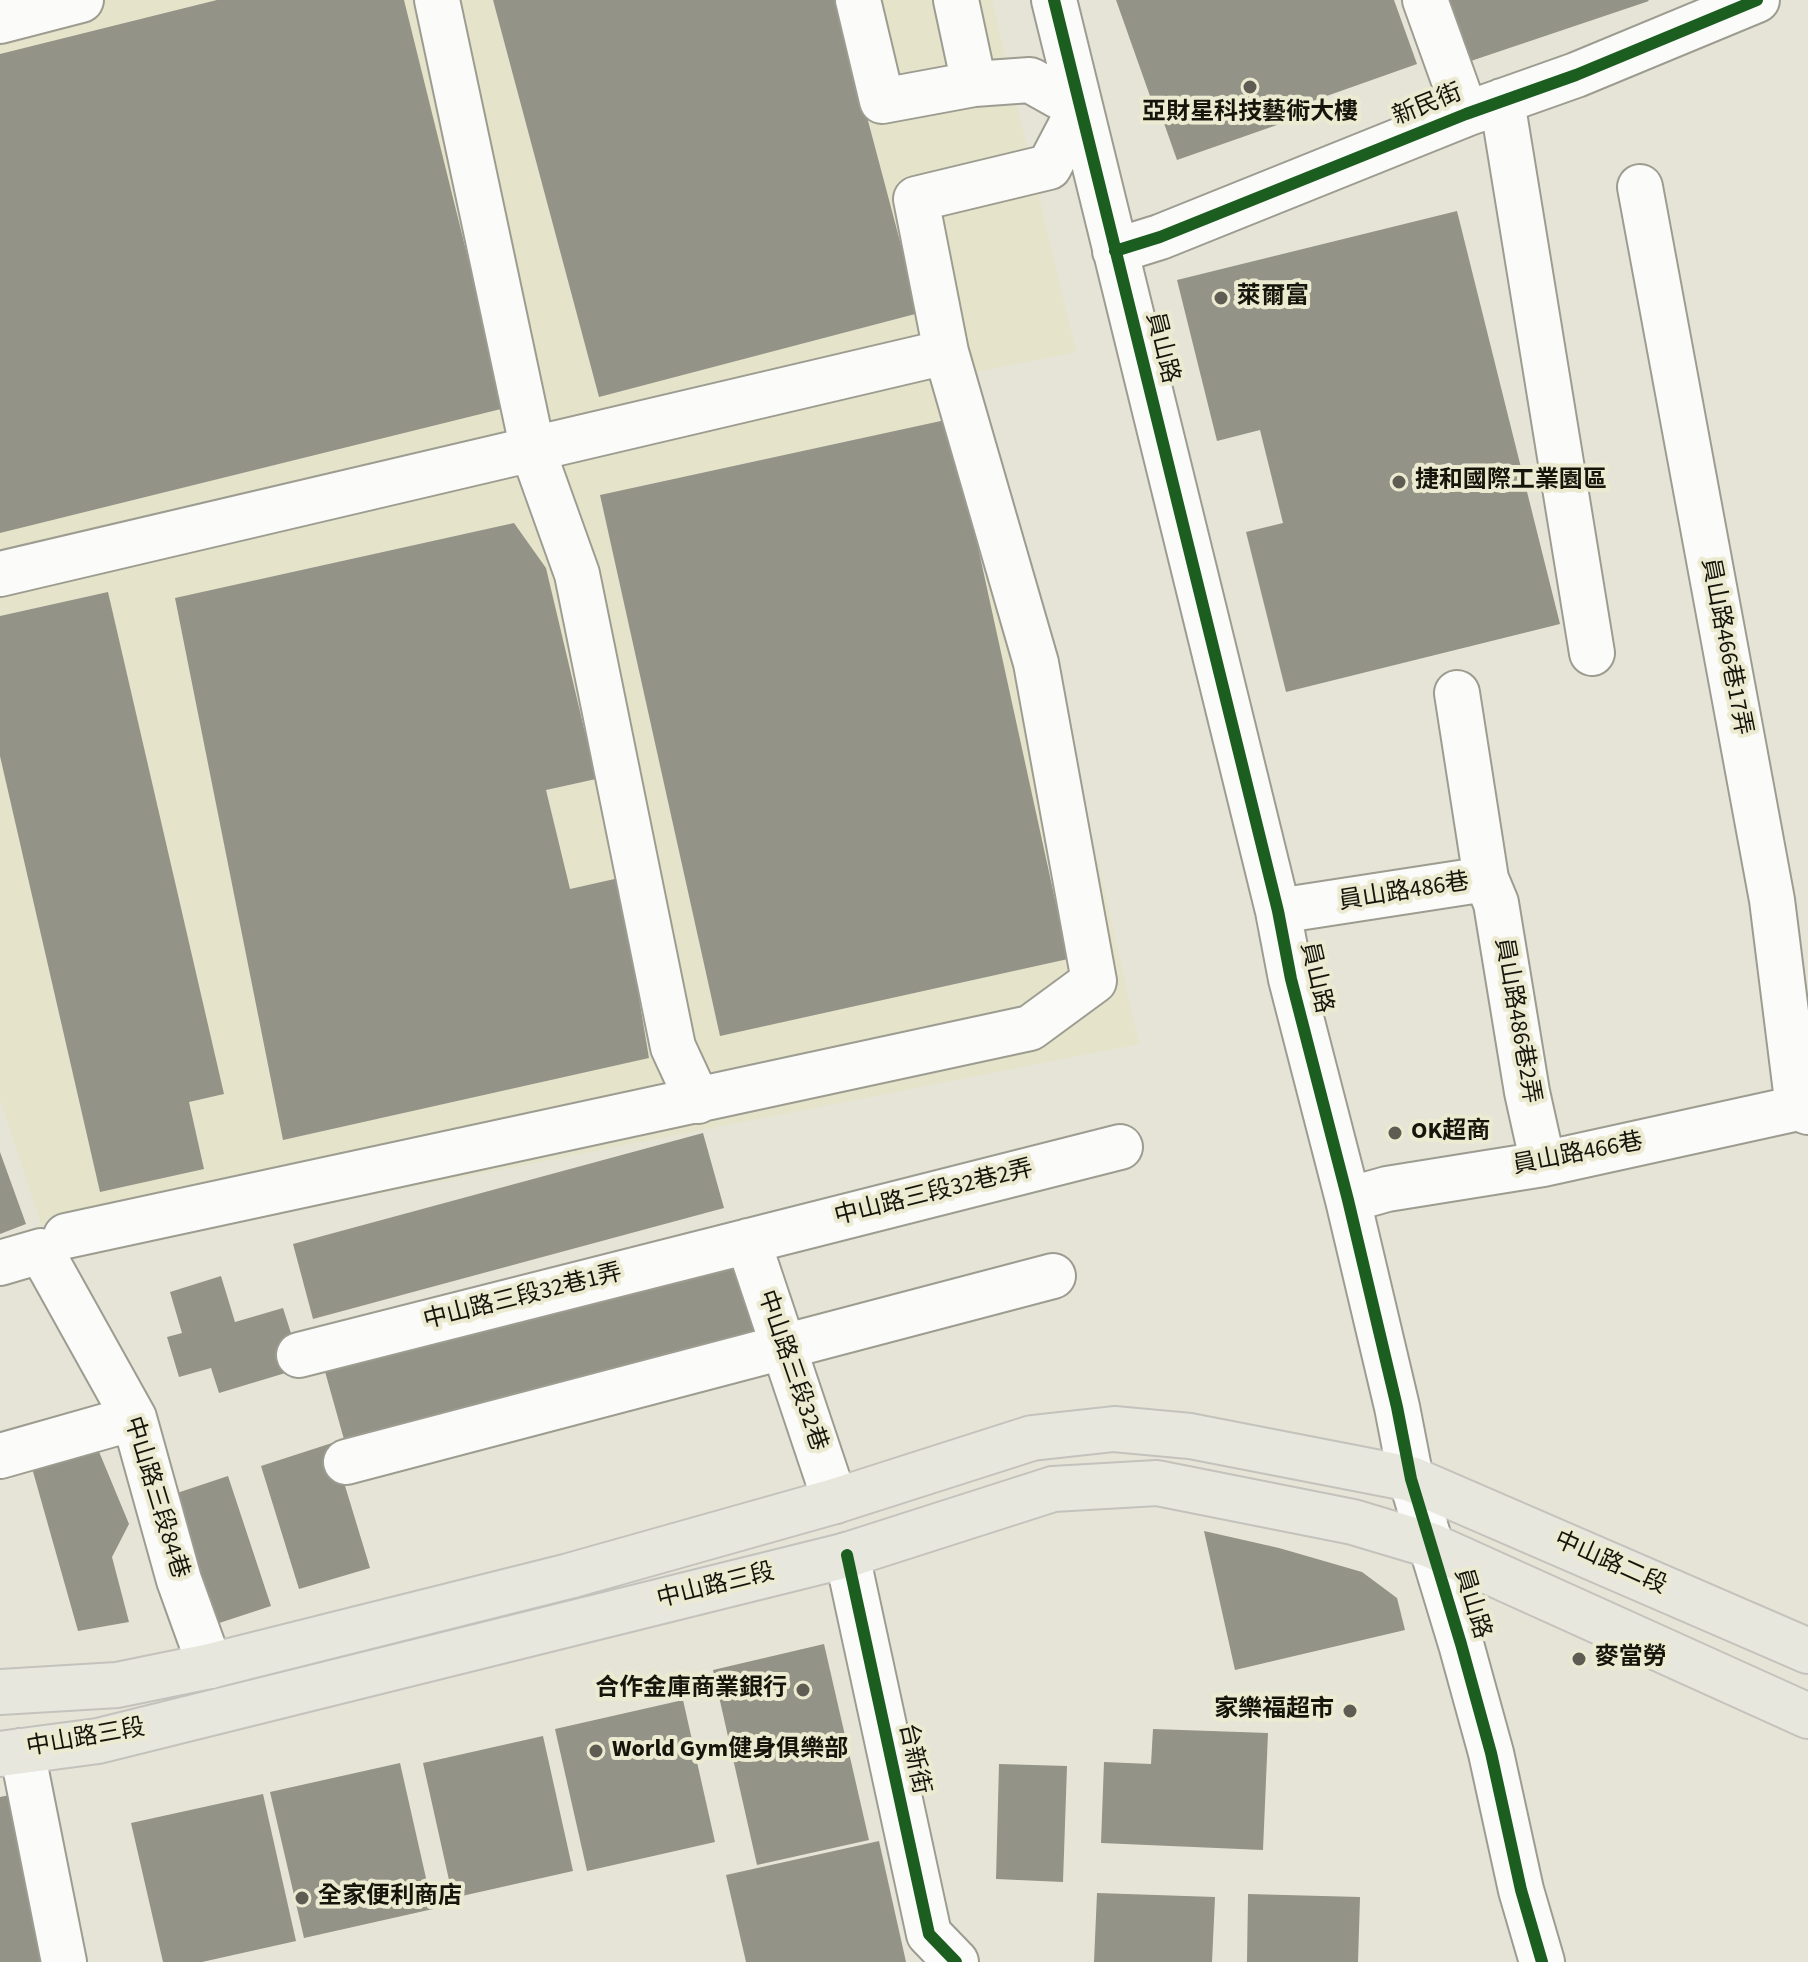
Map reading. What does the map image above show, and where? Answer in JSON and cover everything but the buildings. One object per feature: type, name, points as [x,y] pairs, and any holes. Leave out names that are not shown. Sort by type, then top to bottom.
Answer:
[{"type":"main road","name":"中山路三段","points":[[0,1692],[117,1685],[210,1666],[569,1576],[835,1501],[1032,1438],[1114,1429],[1190,1436],[1411,1479]]},
{"type":"main road","name":"中山路二段","points":[[1411,1479],[1808,1651]]},
{"type":"main road","name":"中山路三段","points":[[11,1752],[98,1741],[847,1555],[1053,1489],[1157,1483],[1353,1522],[1430,1545]]},
{"type":"main road","points":[[1430,1545],[1808,1716]]},
{"type":"street","points":[[0,21],[81,0]]},
{"type":"street","points":[[437,0],[533,451],[577,574],[673,1047],[698,1101]]},
{"type":"street","points":[[0,1263],[54,1244],[1030,1028],[1094,981],[1036,663],[946,352],[916,199],[1049,167],[1080,108],[1030,80],[974,84],[882,101],[858,0]]},
{"type":"street","points":[[956,0],[974,84]]},
{"type":"street","name":"員山路","points":[[1054,0],[1278,911],[1291,979],[1348,1200],[1411,1479],[1491,1753],[1521,1890],[1542,1962]]},
{"type":"street","points":[[1425,0],[1484,108],[1592,653]]},
{"type":"street","name":"新民街","points":[[1115,251],[1160,237],[1484,108],[1576,75],[1757,0]]},
{"type":"street","name":"員山路466巷17弄","points":[[1640,187],[1790,896],[1803,1110]]},
{"type":"street","points":[[0,574],[946,352]]},
{"type":"street","name":"員山路486巷","points":[[1278,911],[1486,879],[1457,693]]},
{"type":"street","name":"員山路486巷2弄","points":[[1486,879],[1496,903],[1527,1092],[1543,1164]]},
{"type":"street","name":"員山路466巷","points":[[1348,1200],[1387,1189],[1543,1164],[1803,1110]]},
{"type":"street","name":"中山路三段32巷2弄","points":[[748,1241],[1120,1147]]},
{"type":"street","name":"中山路三段32巷","points":[[748,1241],[835,1501]]},
{"type":"street","name":"中山路三段32巷1弄","points":[[299,1355],[748,1241]]},
{"type":"street","name":"中山路三段84巷","points":[[54,1244],[134,1418],[179,1580],[210,1666]]},
{"type":"street","points":[[346,1462],[1053,1276]]},
{"type":"street","points":[[0,1456],[134,1418]]},
{"type":"street","name":"台新街","points":[[847,1555],[929,1934],[956,1962]]},
{"type":"street","points":[[11,1752],[64,1962]]},
{"type":"shaded area","points":[[0,0],[992,0],[1076,352],[966,374],[1065,714],[1139,1044],[52,1258],[0,1100]]},
{"type":"cycle path","points":[[1054,0],[1278,911],[1291,979],[1348,1200],[1411,1479],[1491,1753],[1521,1890],[1542,1962]]},
{"type":"cycle path","points":[[1115,251],[1160,237],[1466,114],[1576,75],[1757,0]]},
{"type":"cycle path","points":[[847,1555],[929,1934],[956,1962]]},
{"type":"place","name":"亞財星科技藝術大樓","points":[[1250,87]]},
{"type":"place","name":"萊爾富","points":[[1221,298]]},
{"type":"place","name":"捷和國際工業園區","points":[[1399,482]]},
{"type":"place","name":"OK超商","points":[[1395,1133]]},
{"type":"place","name":"麥當勞","points":[[1579,1659]]},
{"type":"place","name":"合作金庫商業銀行","points":[[803,1690]]},
{"type":"place","name":"家樂福超市","points":[[1350,1711]]},
{"type":"place","name":"World Gym健身俱樂部","points":[[596,1751]]},
{"type":"place","name":"全家便利商店","points":[[302,1898]]}]
